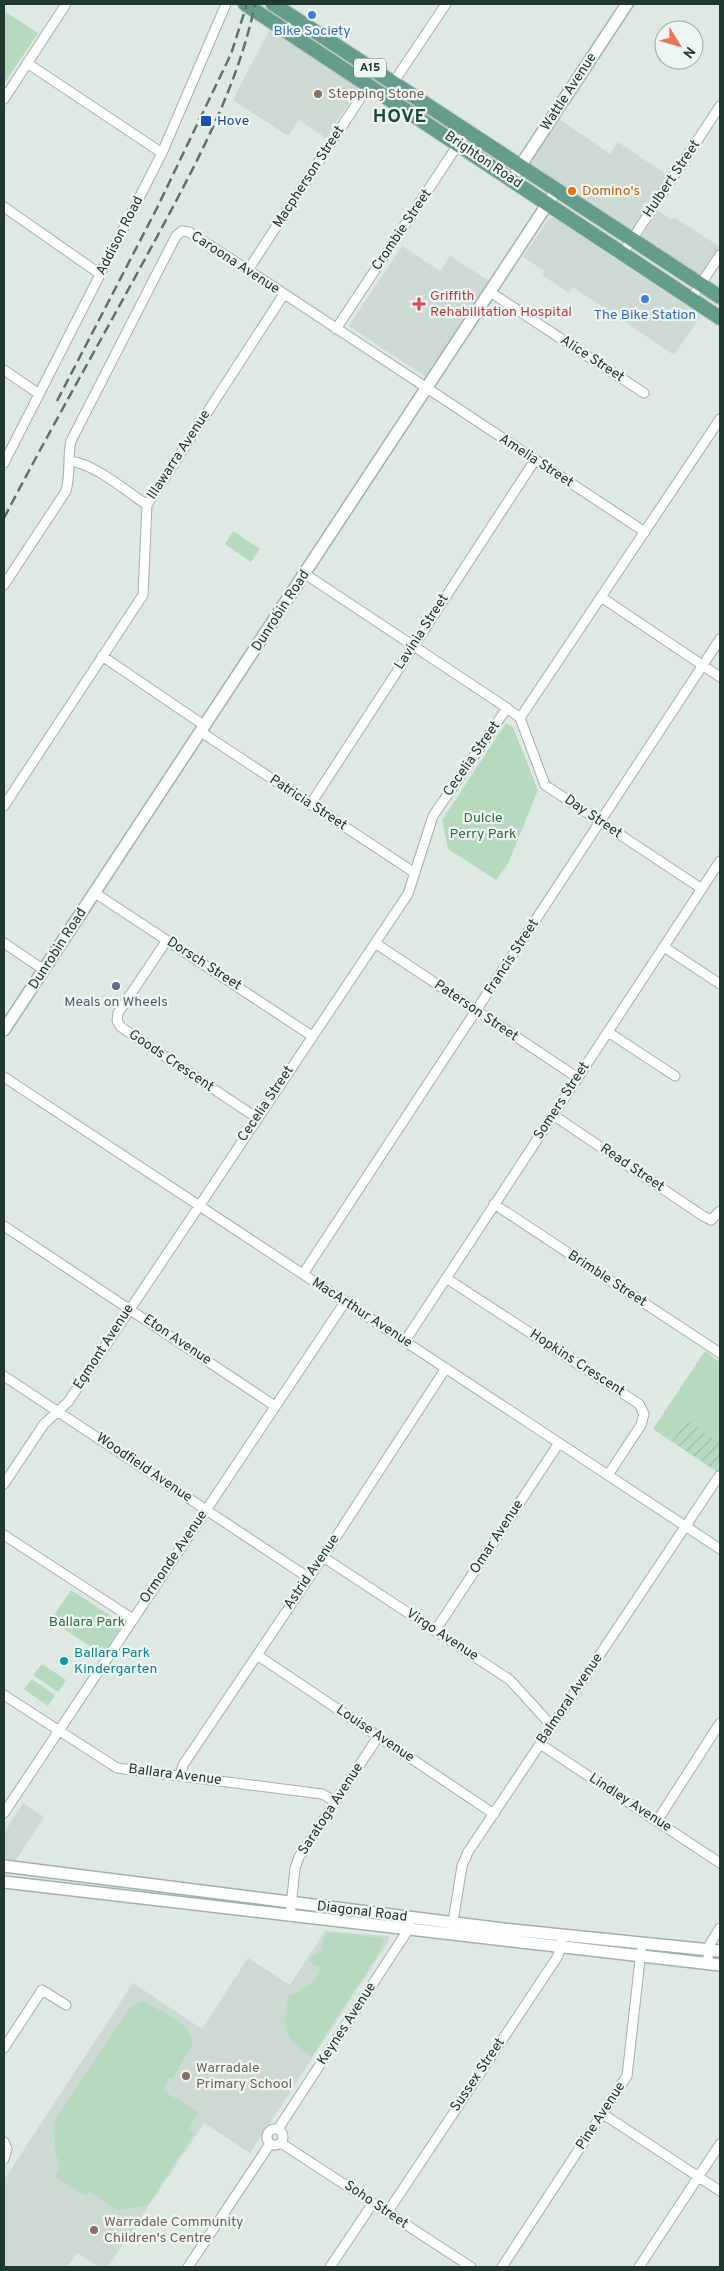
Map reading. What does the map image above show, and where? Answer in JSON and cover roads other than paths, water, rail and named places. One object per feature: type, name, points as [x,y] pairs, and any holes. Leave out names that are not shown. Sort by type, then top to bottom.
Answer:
[{"type":"main road","name":"Brighton Road","points":[[245,4],[720,318]]},
{"type":"main road","name":"Brighton Road","points":[[271,4],[720,297]]},
{"type":"main road","name":"Wattle Avenue","points":[[511,180],[622,6]]},
{"type":"main road","name":"Dunrobin Road","points":[[4,1030],[427,390],[556,191]]},
{"type":"main road","name":"Diagonal Road","points":[[4,1866],[452,1922],[640,1957],[720,1965]]},
{"type":"main road","name":"Diagonal Road","points":[[4,1882],[452,1935],[641,1944],[715,1951]]},
{"type":"main road","points":[[134,1898],[136,1882]]},
{"type":"street","points":[[4,99],[66,4]]},
{"type":"street","name":"Addison Road","points":[[4,463],[162,153],[226,4]]},
{"type":"street","points":[[271,4],[270,16],[272,22]]},
{"type":"street","points":[[393,83],[446,4]]},
{"type":"street","points":[[27,63],[162,153]]},
{"type":"street","name":"Macpherson Street","points":[[248,270],[369,85]]},
{"type":"street","name":"Hulbert Street","points":[[623,253],[720,106]]},
{"type":"street","name":"Crombie Street","points":[[336,329],[468,132]]},
{"type":"street","points":[[4,207],[100,274]]},
{"type":"street","name":"Caroona Avenue","points":[[4,585],[66,491],[70,479],[69,451],[71,441],[176,236],[182,231],[189,232],[248,270],[427,390]]},
{"type":"street","points":[[691,299],[720,256]]},
{"type":"street","name":"Alice Street","points":[[490,292],[644,393]]},
{"type":"street","name":"Illawarra Avenue","points":[[4,806],[144,595],[147,505],[284,294]]},
{"type":"street","points":[[4,370],[39,394]]},
{"type":"street","name":"Amelia Street","points":[[427,390],[645,532]]},
{"type":"street","name":"Cecelia Street","points":[[199,1205],[408,894],[433,816],[507,708],[520,718],[720,419]]},
{"type":"street","name":"Lavinia Street","points":[[310,805],[535,460]]},
{"type":"street","points":[[70,461],[79,462],[89,467],[147,505]]},
{"type":"street","points":[[305,574],[507,708]]},
{"type":"street","points":[[601,597],[720,678]]},
{"type":"street","name":"Francis Street","points":[[303,1274],[720,639]]},
{"type":"street","name":"Patricia Street","points":[[102,656],[310,805],[415,873]]},
{"type":"street","name":"Day Street","points":[[520,718],[545,785],[702,889]]},
{"type":"street","name":"Somers Street","points":[[405,1341],[702,889],[717,872],[720,861]]},
{"type":"street","name":"Dorsch Street","points":[[95,893],[312,1036]]},
{"type":"street","name":"Goods Crescent","points":[[166,940],[118,1013],[117,1021],[121,1027],[257,1118]]},
{"type":"street","points":[[4,943],[44,970]]},
{"type":"street","name":"Paterson Street","points":[[375,943],[578,1078]]},
{"type":"street","points":[[664,947],[720,984]]},
{"type":"street","points":[[608,1032],[675,1076]]},
{"type":"street","name":"MacArthur Avenue","points":[[4,1077],[720,1549]]},
{"type":"street","name":"Read Street","points":[[553,1115],[711,1220],[720,1211]]},
{"type":"street","name":"Brimble Street","points":[[494,1204],[720,1353]]},
{"type":"street","name":"Egmont Avenue","points":[[4,1484],[44,1424],[68,1402],[199,1205]]},
{"type":"street","name":"Eton Avenue","points":[[4,1226],[276,1406]]},
{"type":"street","name":"Hopkins Crescent","points":[[446,1278],[639,1404],[644,1414],[642,1425],[608,1475]]},
{"type":"street","name":"Ormonde Avenue","points":[[4,1813],[345,1302]]},
{"type":"street","name":"Astrid Avenue","points":[[180,1776],[183,1765],[323,1557],[446,1368]]},
{"type":"street","name":"Woodfield Avenue","points":[[4,1376],[308,1578]]},
{"type":"street","name":"Omar Avenue","points":[[436,1631],[560,1443]]},
{"type":"street","name":"Balmoral Avenue","points":[[452,1935],[452,1922],[462,1866],[468,1852],[718,1476]]},
{"type":"street","points":[[4,1535],[133,1619]]},
{"type":"street","name":"Virgo Avenue","points":[[323,1557],[510,1680],[552,1726]]},
{"type":"street","name":"Louise Avenue","points":[[256,1655],[494,1814]]},
{"type":"street","name":"Ballara Avenue","points":[[4,1695],[117,1768],[322,1794],[335,1801]]},
{"type":"street","points":[[657,1821],[720,1723]]},
{"type":"street","name":"Saratoga Avenue","points":[[290,1916],[295,1868],[299,1857],[378,1736]]},
{"type":"street","name":"Lindley Avenue","points":[[540,1744],[720,1862]]},
{"type":"street","name":"Keynes Avenue","points":[[278,2129],[408,1930],[410,1918]]},
{"type":"street","points":[[707,1964],[715,1951],[712,1940],[720,1928]]},
{"type":"street","name":"Sussex Street","points":[[387,2213],[558,1956],[562,1941]]},
{"type":"street","name":"Pine Avenue","points":[[502,2267],[627,2076],[641,1944]]},
{"type":"street","points":[[4,2048],[42,1990],[66,2005]]},
{"type":"street","points":[[603,2114],[720,2191]]},
{"type":"street","points":[[273,2129],[278,2129],[283,2135],[281,2143],[276,2145],[270,2144],[267,2139],[268,2133],[273,2129]]},
{"type":"street","points":[[4,2142],[7,2149],[4,2159]]},
{"type":"street","name":"Soho Street","points":[[281,2143],[470,2267]]},
{"type":"street","points":[[188,2267],[270,2144]]},
{"type":"street","points":[[639,2267],[720,2144]]},
{"type":"street","points":[[330,2267],[373,2203]]},
{"type":"railway","points":[[57,401],[157,208],[231,54],[247,4]]},
{"type":"railway","points":[[4,518],[202,150],[238,64],[255,4]]},
{"type":"place","name":"Bike Society","points":[[312,15]]},
{"type":"place","name":"Stepping Stone","points":[[318,94]]},
{"type":"place","name":"Hove","points":[[206,121]]},
{"type":"place","name":"Domino's","points":[[572,191]]},
{"type":"place","name":"The Bike Station","points":[[645,299]]},
{"type":"place","name":"Griffith Rehabilitation Hospital","points":[[419,304]]},
{"type":"place","name":"Meals on Wheels","points":[[116,986]]},
{"type":"place","name":"Ballara Park Kindergarten","points":[[64,1661]]},
{"type":"place","name":"Warradale Primary School","points":[[186,2076]]},
{"type":"place","name":"Warradale Community Children's Centre","points":[[94,2230]]},
{"type":"district","name":"HOVE","points":[[400,117]]},
{"type":"park label","name":"Dulcie Perry Park","points":[[483,826]]},
{"type":"park label","name":"Ballara Park","points":[[87,1622]]}]
